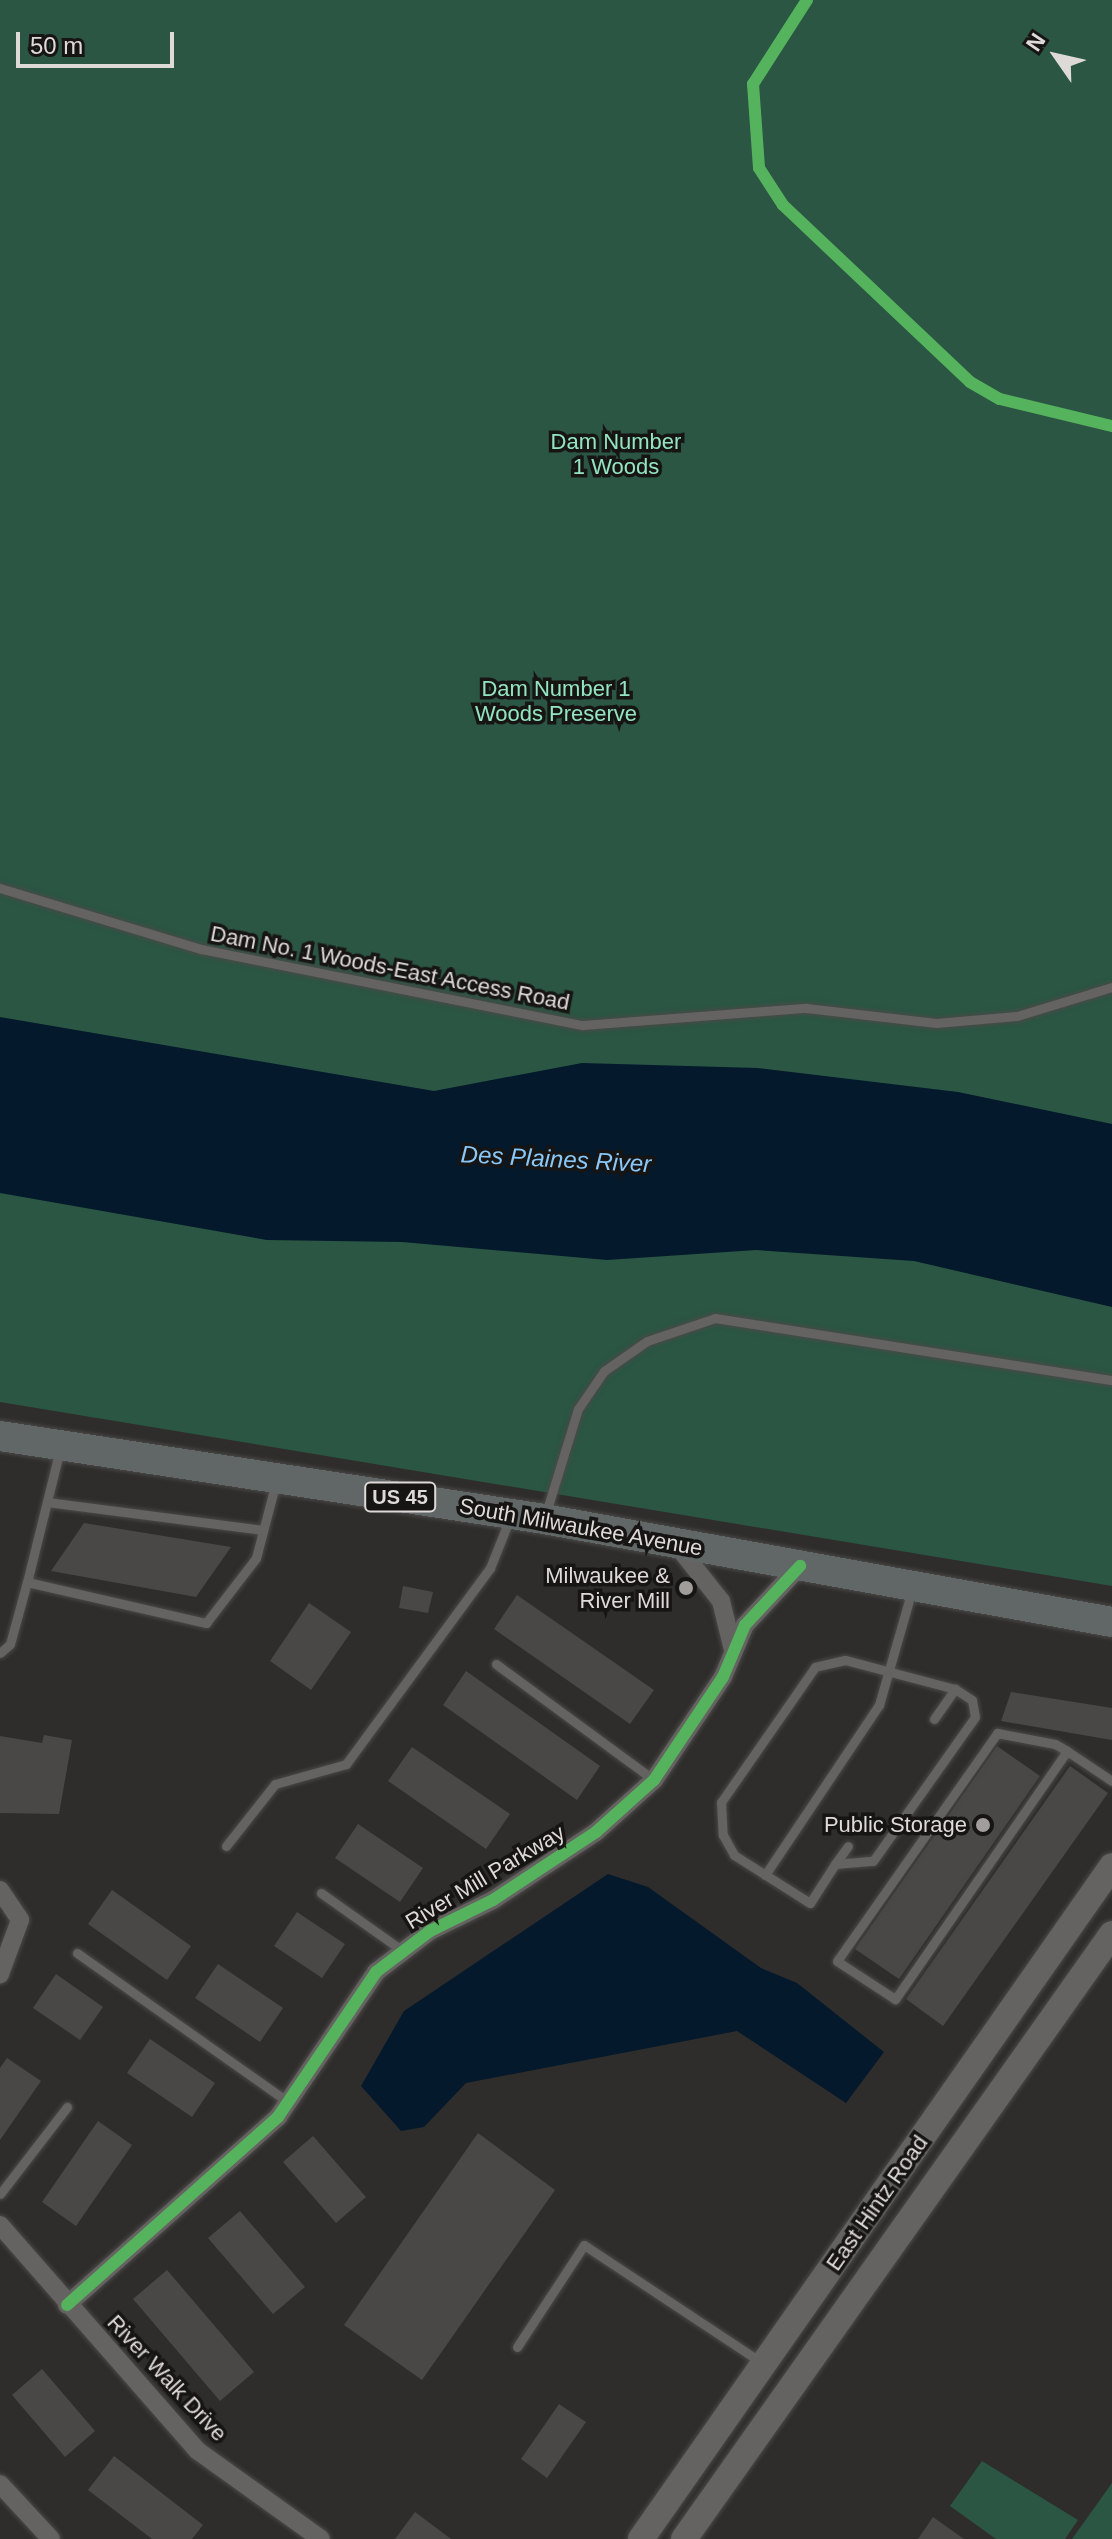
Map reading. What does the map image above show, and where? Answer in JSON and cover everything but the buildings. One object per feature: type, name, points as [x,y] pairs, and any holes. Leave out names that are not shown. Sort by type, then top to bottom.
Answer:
[{"type":"main road","name":"South Milwaukee Avenue","points":[[0,1436],[544,1519],[1112,1622]]},
{"type":"main road","name":"East Hintz Road","points":[[641,2539],[1112,1866]]},
{"type":"main road","name":"East Hintz Road","points":[[684,2539],[1112,1934]]},
{"type":"street","points":[[675,1543],[721,1601],[733,1650]]},
{"type":"street","name":"River Mill Parkway","points":[[67,2305],[237,2160],[288,2102],[376,1972],[403,1951],[584,1840],[654,1780],[745,1625],[800,1566]]},
{"type":"street","points":[[0,1890],[20,1920],[0,1974]]},
{"type":"street","name":"River Walk Drive","points":[[0,2225],[198,2451],[321,2539]]},
{"type":"street","points":[[0,2484],[51,2539]]},
{"type":"lane","name":"Dam No. 1 Woods-East Access Road","points":[[0,888],[201,949],[583,1025],[806,1008],[936,1023],[1017,1016],[1112,987]]},
{"type":"lane","points":[[544,1519],[578,1409],[604,1371],[647,1341],[715,1318],[1112,1380]]},
{"type":"lane","points":[[0,1653],[15,1630],[61,1446]]},
{"type":"lane","points":[[27,1582],[206,1623],[256,1558],[277,1479]]},
{"type":"lane","points":[[47,1502],[263,1530]]},
{"type":"lane","points":[[226,1846],[275,1784],[292,1774],[346,1764],[490,1568],[511,1515]]},
{"type":"lane","points":[[765,1875],[879,1705],[913,1586]]},
{"type":"lane","points":[[835,1864],[873,1861],[975,1717],[972,1700],[955,1689],[845,1660],[815,1667],[721,1802],[723,1835],[734,1855],[810,1903],[835,1864],[848,1846]]},
{"type":"lane","points":[[496,1664],[654,1780]]},
{"type":"lane","points":[[934,1719],[955,1689]]},
{"type":"lane","points":[[1067,1751],[895,1999],[837,1961],[997,1733],[1067,1751],[1112,1781]]},
{"type":"lane","points":[[321,1893],[403,1951]]},
{"type":"lane","points":[[77,1953],[288,2102]]},
{"type":"lane","points":[[0,2194],[67,2107]]},
{"type":"lane","points":[[517,2347],[584,2245],[764,2364]]},
{"type":"green space","name":"Dam Number 1 Woods Preserve","points":[[0,0],[1112,0],[1112,1586],[0,1402]]},
{"type":"green space","points":[[982,2461],[1078,2520],[1065,2539],[996,2539],[950,2506]]},
{"type":"green space","points":[[1112,2483],[1112,2539],[1072,2539]]},
{"type":"water","name":"Des Plaines River","points":[[0,1017],[434,1091],[582,1063],[757,1068],[958,1092],[1112,1124],[1112,1307],[914,1261],[756,1250],[607,1260],[402,1242],[267,1240],[0,1193]]},
{"type":"water","points":[[608,1874],[648,1887],[761,1968],[797,1983],[884,2052],[846,2103],[737,2031],[466,2083],[424,2127],[401,2131],[361,2086],[404,2011]]},
{"type":"cycle path","points":[[807,0],[753,84],[759,168],[783,205],[970,382],[1000,399],[1112,426]]},
{"type":"cycle path","points":[[67,2305],[278,2117],[376,1972],[430,1931],[493,1900],[596,1832],[654,1780],[723,1677],[745,1625],[800,1566]]},
{"type":"place","name":"Milwaukee & River Mill","points":[[686,1588]]},
{"type":"place","name":"Public Storage","points":[[983,1825]]},
{"type":"park label","name":"Dam Number 1 Woods","points":[[616,454]]}]
